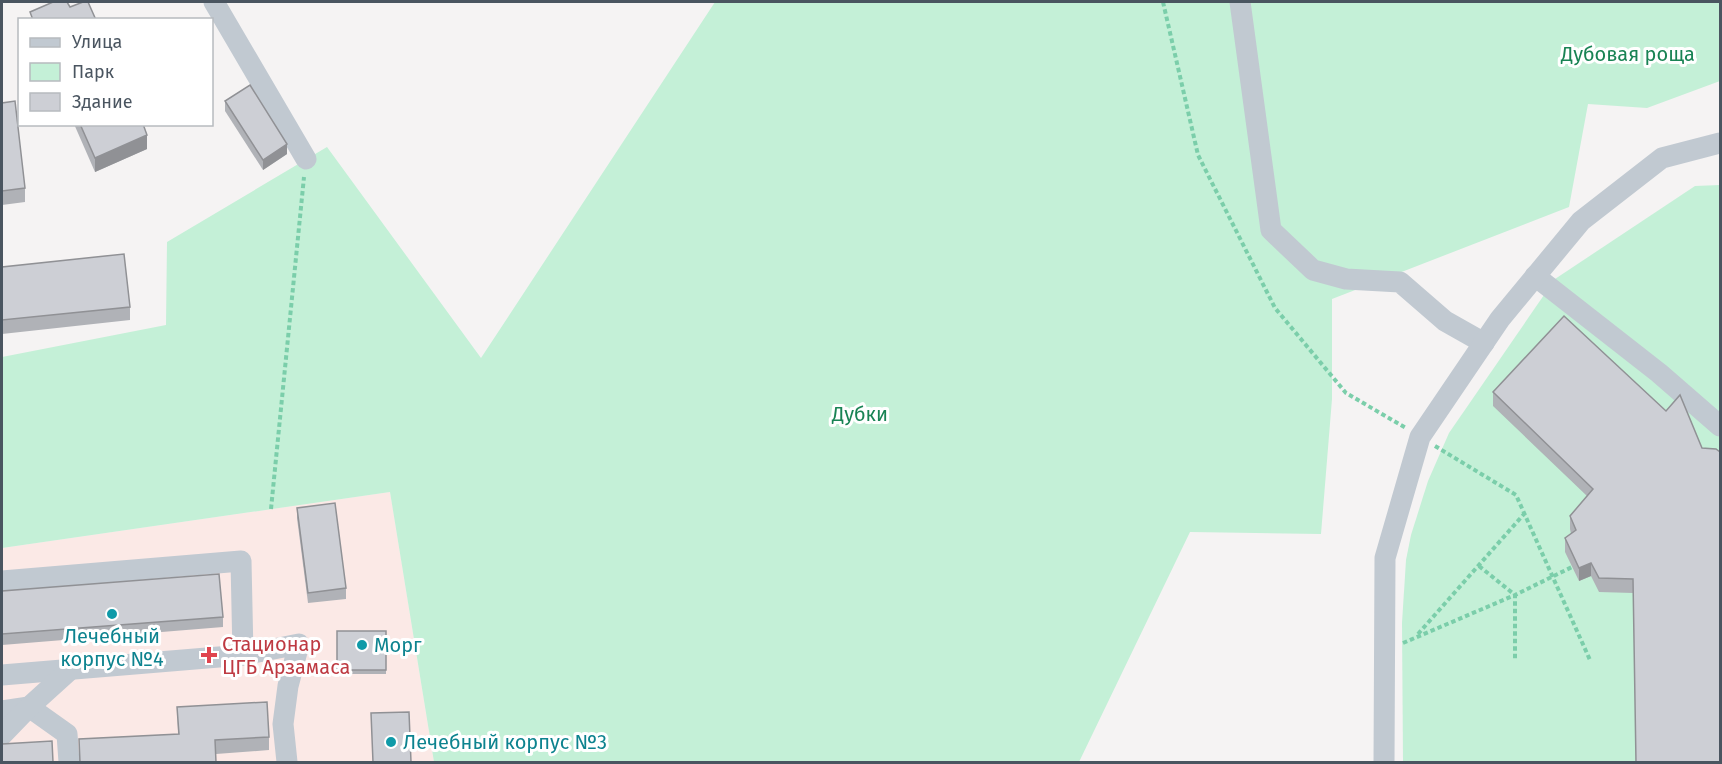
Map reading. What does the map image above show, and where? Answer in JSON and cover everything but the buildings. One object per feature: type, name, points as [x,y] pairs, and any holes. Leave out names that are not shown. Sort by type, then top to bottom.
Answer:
[{"type":"lane","points":[[1240,2],[1271,230],[1313,270],[1346,279],[1400,282],[1446,321],[1484,343]]},
{"type":"lane","points":[[220,3],[306,159]]},
{"type":"lane","points":[[1384,762],[1385,558],[1420,437],[1484,343],[1581,221],[1662,158],[1720,143]]},
{"type":"lane","points":[[1535,276],[1659,373],[1720,426]]},
{"type":"lane","points":[[2,581],[242,561],[243,655]]},
{"type":"lane","points":[[2,675],[243,655],[299,644],[288,686],[283,724],[287,762]]},
{"type":"lane","points":[[2,735],[29,706],[71,669]]},
{"type":"lane","points":[[2,711],[29,706],[67,734],[69,762]]},
{"type":"path","points":[[1163,2],[1198,155],[1275,308],[1346,393],[1516,495],[1590,660]]},
{"type":"path","points":[[271,509],[306,159]]},
{"type":"path","points":[[1415,637],[1524,514]]},
{"type":"path","points":[[1479,566],[1515,594]]},
{"type":"path","points":[[1402,643],[1572,567]]},
{"type":"path","points":[[1515,594],[1515,661]]},
{"type":"shaded area","name":"Стационар ЦГБ Арзамаса","points":[[390,492],[434,762],[2,762],[2,548]]},
{"type":"green space","name":"Дубки","points":[[715,2],[1720,2],[1720,81],[1647,108],[1588,104],[1569,207],[1332,299],[1332,399],[1321,534],[1190,532],[1079,762],[434,762],[390,492],[2,548],[2,357],[166,325],[167,242],[327,147],[481,358]]},
{"type":"green space","points":[[1720,185],[1720,762],[1403,762],[1402,623],[1406,560],[1411,535],[1428,481],[1449,433],[1555,279],[1695,186]]},
{"type":"place","name":"Лечебный корпус №4","points":[[112,614]]},
{"type":"place","name":"Морг","points":[[362,645]]},
{"type":"place","name":"Стационар ЦГБ Арзамаса","points":[[209,655]]},
{"type":"place","name":"Лечебный корпус №3","points":[[391,742]]},
{"type":"park label","name":"Дубовая роща","points":[[1628,54]]}]
